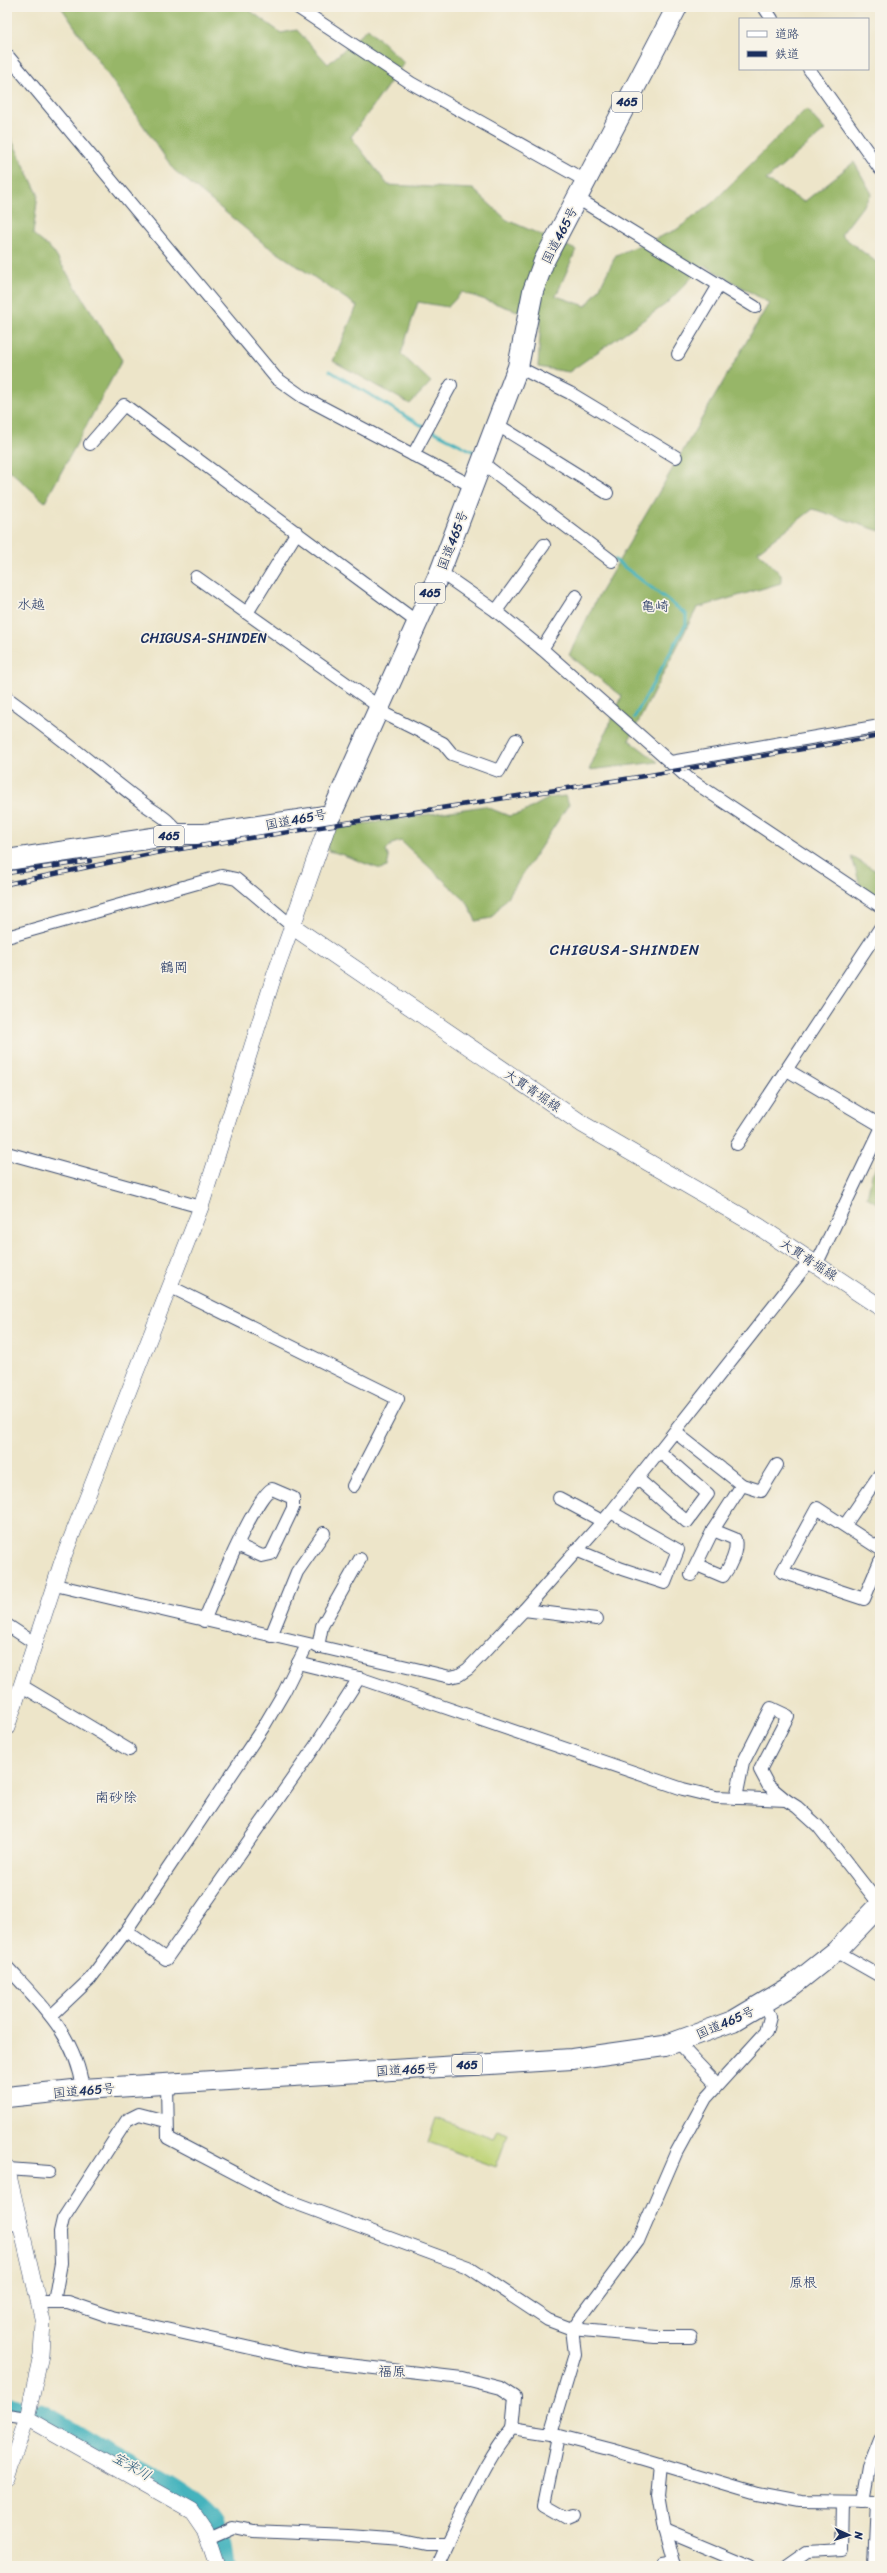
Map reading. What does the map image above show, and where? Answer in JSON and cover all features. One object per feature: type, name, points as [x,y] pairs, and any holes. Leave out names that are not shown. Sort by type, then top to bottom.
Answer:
[{"type":"highway","name":"国道465号","points":[[7,860],[179,834],[205,834],[331,815],[377,708],[440,572],[518,367],[534,291],[544,261],[677,7]]},
{"type":"highway","name":"国道465号","points":[[7,2097],[83,2089],[572,2059],[642,2051],[678,2043],[733,2021],[765,2004],[792,1986],[836,1951],[880,1905]]},
{"type":"main road","points":[[292,926],[331,815]]},
{"type":"main road","name":"大貫青堀線","points":[[292,926],[584,1125],[758,1226],[814,1261],[880,1307]]},
{"type":"street","points":[[297,7],[411,82],[581,190],[719,285],[754,307]]},
{"type":"street","points":[[764,7],[771,18]]},
{"type":"street","points":[[7,55],[276,378],[302,397],[472,486]]},
{"type":"street","points":[[810,70],[880,169]]},
{"type":"street","points":[[678,354],[719,285]]},
{"type":"street","points":[[518,367],[570,393],[676,457]]},
{"type":"street","points":[[413,455],[451,385]]},
{"type":"street","points":[[90,444],[124,405],[130,411],[297,532],[417,622]]},
{"type":"street","points":[[496,424],[608,493]]},
{"type":"street","points":[[481,462],[612,561]]},
{"type":"street","points":[[247,613],[297,532]]},
{"type":"street","points":[[496,611],[544,545]]},
{"type":"street","points":[[440,572],[496,611],[542,648],[688,778],[724,804],[880,906]]},
{"type":"street","points":[[196,576],[377,708],[443,743],[452,754],[499,771],[516,740]]},
{"type":"street","points":[[542,648],[576,596]]},
{"type":"street","points":[[7,698],[60,735],[142,803],[171,821],[179,834]]},
{"type":"street","points":[[671,762],[880,726]]},
{"type":"street","points":[[7,937],[222,876],[236,879],[292,926],[274,976],[201,1207],[54,1585],[36,1644],[7,1728]]},
{"type":"street","points":[[737,1144],[880,928]]},
{"type":"street","points":[[787,1070],[880,1125]]},
{"type":"street","points":[[54,1585],[450,1677],[459,1675],[468,1669],[524,1610],[611,1512],[814,1261],[880,1131]]},
{"type":"street","points":[[7,1154],[201,1207]]},
{"type":"street","points":[[171,1287],[398,1398],[353,1486]]},
{"type":"street","points":[[675,1432],[742,1485],[761,1491],[777,1466]]},
{"type":"street","points":[[638,1479],[687,1522],[708,1494],[660,1452]]},
{"type":"street","points":[[845,1525],[880,1474]]},
{"type":"street","points":[[713,1530],[736,1539],[737,1545],[729,1569],[723,1576],[694,1570],[713,1530],[742,1485]]},
{"type":"street","points":[[204,1621],[237,1545],[267,1491],[272,1489],[293,1498],[293,1508],[271,1554],[262,1556],[237,1545]]},
{"type":"street","points":[[559,1498],[602,1521]]},
{"type":"street","points":[[880,1549],[817,1508],[782,1572],[864,1599],[880,1561]]},
{"type":"street","points":[[576,1550],[622,1569],[665,1583],[678,1550],[611,1512]]},
{"type":"street","points":[[271,1636],[297,1572],[324,1533]]},
{"type":"street","points":[[52,2016],[90,1979],[126,1931],[264,1726],[298,1663],[313,1646],[322,1626],[360,1559]]},
{"type":"street","points":[[524,1610],[597,1619]]},
{"type":"street","points":[[7,1625],[36,1644]]},
{"type":"street","points":[[298,1663],[359,1678],[683,1789],[716,1797],[786,1800]]},
{"type":"street","points":[[126,1931],[166,1958],[316,1745],[359,1678]]},
{"type":"street","points":[[22,1686],[129,1750]]},
{"type":"street","points":[[736,1798],[743,1763],[771,1708],[788,1716],[760,1770],[768,1785],[786,1800],[797,1806],[818,1826],[880,1905]]},
{"type":"street","points":[[836,1951],[880,1976]]},
{"type":"street","points":[[7,1967],[52,2016],[72,2047],[80,2066],[83,2089]]},
{"type":"street","points":[[574,2515],[567,2518],[544,2505],[554,2435],[575,2354],[572,2329],[638,2241],[676,2154],[696,2114],[717,2084],[766,2032],[770,2017],[765,2004]]},
{"type":"street","points":[[678,2043],[717,2084]]},
{"type":"street","points":[[167,2084],[166,2121],[168,2138],[284,2199],[468,2267],[548,2320],[572,2329],[654,2337],[690,2337]]},
{"type":"street","points":[[7,2477],[27,2418],[41,2355],[43,2322],[47,2302],[61,2263],[60,2232],[64,2219],[81,2190],[127,2120],[139,2114],[166,2121]]},
{"type":"street","points":[[47,2302],[14,2224],[7,2168],[49,2172]]},
{"type":"street","points":[[47,2302],[68,2302],[112,2318],[304,2360],[462,2378],[501,2388],[515,2397],[512,2428],[480,2475],[462,2515],[445,2544],[437,2566]]},
{"type":"street","points":[[7,2415],[27,2418],[192,2511],[199,2519],[208,2538],[217,2566]]},
{"type":"street","points":[[512,2428],[554,2435],[757,2493],[799,2501],[879,2503],[875,2566]]},
{"type":"street","points":[[863,2502],[869,2467],[880,2439]]},
{"type":"street","points":[[661,2465],[658,2496],[664,2530],[674,2565],[662,2566]]},
{"type":"street","points":[[787,2566],[807,2552],[817,2550],[842,2550],[843,2502]]},
{"type":"street","points":[[208,2538],[233,2527],[252,2531],[349,2535],[403,2539],[427,2544],[445,2544]]},
{"type":"street","points":[[664,2530],[750,2566]]},
{"type":"green space","points":[[61,7],[245,7],[281,33],[297,30],[328,64],[368,28],[404,63],[351,137],[388,185],[473,189],[507,220],[576,250],[556,296],[586,306],[599,289],[616,255],[676,230],[711,204],[806,109],[825,130],[766,180],[804,202],[854,162],[872,194],[841,235],[880,265],[880,531],[813,509],[758,551],[781,575],[781,583],[697,608],[629,740],[658,762],[589,770],[622,696],[569,655],[596,600],[769,303],[704,265],[666,304],[569,372],[538,367],[541,319],[462,292],[448,307],[418,302],[401,354],[431,382],[410,404],[333,361],[357,306],[263,243],[174,170]]},
{"type":"green space","points":[[7,130],[38,194],[33,234],[53,251],[122,360],[45,502],[7,468]]},
{"type":"green space","points":[[565,796],[569,804],[511,892],[491,918],[476,921],[467,902],[401,841],[392,844],[386,851],[389,858],[387,867],[381,869],[341,854],[328,851],[327,841],[331,832],[343,827],[484,806],[509,816],[522,813],[549,798]]},
{"type":"green space","points":[[852,857],[880,873],[880,904],[860,885]]},
{"type":"green space","points":[[880,1160],[880,1205],[867,1197],[872,1174]]},
{"type":"green space","points":[[436,2118],[493,2139],[497,2130],[508,2134],[496,2167],[428,2142]]},
{"type":"waterway","points":[[330,371],[424,427]]},
{"type":"waterway","points":[[429,429],[478,454]]},
{"type":"waterway","points":[[615,560],[686,614],[686,624],[634,718]]},
{"type":"waterway","name":"宝来川","points":[[7,2405],[19,2409]]},
{"type":"waterway","name":"宝来川","points":[[41,2413],[183,2496],[209,2517],[216,2528]]},
{"type":"waterway","name":"宝来川","points":[[222,2540],[226,2566]]},
{"type":"railway","points":[[7,884],[155,853],[638,777],[880,736]]},
{"type":"railway","points":[[7,873],[90,861]]},
{"type":"district","name":"水越","points":[[31,604]]},
{"type":"district","name":"亀崎","points":[[655,606]]},
{"type":"district","name":"CHIGUSA-SHINDEN","points":[[204,638]]},
{"type":"district","name":"CHIGUSA-SHINDEN","points":[[625,950]]},
{"type":"district","name":"鶴岡","points":[[174,967]]},
{"type":"district","name":"南砂除","points":[[116,1797]]},
{"type":"district","name":"原根","points":[[803,2282]]},
{"type":"district","name":"福原","points":[[392,2371]]}]
